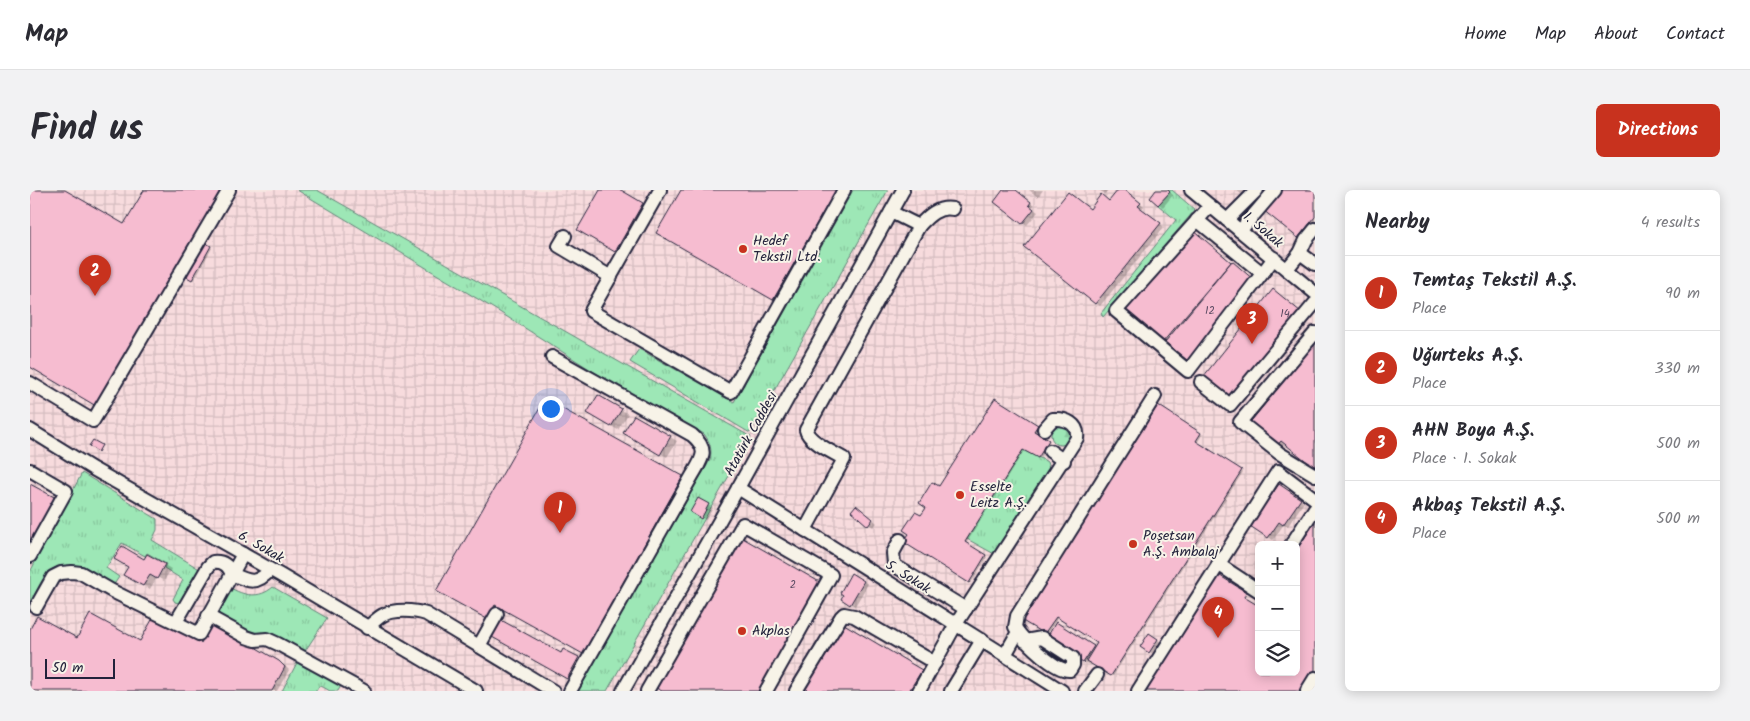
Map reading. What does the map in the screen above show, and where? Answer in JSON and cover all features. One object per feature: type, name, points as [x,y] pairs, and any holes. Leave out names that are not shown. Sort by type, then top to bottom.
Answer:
[{"type":"street","points":[[30,383],[94,421],[229,190]]},
{"type":"street","points":[[660,190],[591,311],[731,392],[844,190]]},
{"type":"street","name":"Atatürk Caddesi","points":[[623,691],[903,190]]},
{"type":"street","points":[[1227,220],[1257,190]]},
{"type":"street","points":[[1240,230],[1275,190]]},
{"type":"street","name":"1. Sokak","points":[[1198,192],[1210,206],[1315,293]]},
{"type":"street","points":[[1210,206],[1116,311],[1188,371],[1274,258]]},
{"type":"street","points":[[805,530],[844,459],[812,440],[806,434],[806,430],[919,226],[936,210],[944,208],[953,209]]},
{"type":"street","points":[[891,212],[919,226]]},
{"type":"street","points":[[1197,220],[1262,273]]},
{"type":"street","points":[[1287,269],[1315,229]]},
{"type":"street","points":[[565,236],[559,246],[610,277]]},
{"type":"street","points":[[1300,253],[1315,264]]},
{"type":"street","points":[[1201,382],[1230,405],[1315,303]]},
{"type":"street","points":[[1315,333],[1240,422],[1279,453],[1315,475]]},
{"type":"street","points":[[552,358],[692,435],[700,442],[703,449],[703,454],[696,470],[570,691]]},
{"type":"street","points":[[1004,655],[1021,637],[1015,627],[1017,616],[1155,396]]},
{"type":"street","points":[[919,691],[956,624],[1064,461],[1077,438],[1078,432],[1076,427],[1068,421],[1053,419],[1044,429]]},
{"type":"street","name":"6. Sokak","points":[[30,430],[93,469],[243,554],[476,691]]},
{"type":"street","points":[[1050,451],[1064,461]]},
{"type":"street","points":[[30,470],[66,491],[30,556]]},
{"type":"street","points":[[1138,691],[1278,471],[1315,499]]},
{"type":"street","name":"5. Sokak","points":[[738,488],[1062,691]]},
{"type":"street","points":[[1294,541],[1315,508]]},
{"type":"street","points":[[647,691],[743,524],[831,575],[766,691]]},
{"type":"street","points":[[900,540],[893,553],[894,564],[966,609]]},
{"type":"street","points":[[36,607],[53,577],[61,573],[81,573],[112,591],[199,634],[243,554]]},
{"type":"street","points":[[176,622],[208,567],[213,562],[229,566],[232,574],[250,581],[260,579],[270,570]]},
{"type":"street","points":[[1218,564],[1255,588]]},
{"type":"street","points":[[895,586],[904,572]]},
{"type":"street","points":[[367,628],[383,615],[394,612],[419,612],[426,614],[553,691]]},
{"type":"street","points":[[479,646],[497,614]]},
{"type":"street","points":[[796,691],[844,614],[854,616],[935,663]]},
{"type":"street","points":[[208,616],[246,637],[255,640],[267,639],[278,644],[364,691]]},
{"type":"street","points":[[950,691],[982,640]]},
{"type":"street","points":[[1085,691],[1097,675]]},
{"type":"street","points":[[1306,691],[1315,678]]},
{"type":"shaded area","points":[[30,190],[1315,190],[1315,691],[30,691]]},
{"type":"green space","points":[[297,190],[317,190],[751,437],[607,691],[577,691],[710,460],[711,453],[708,440],[704,434],[599,375],[501,313]]},
{"type":"green space","points":[[853,190],[888,190],[750,433],[630,362],[639,349],[734,402]]},
{"type":"green space","points":[[1168,190],[1172,190],[1195,210],[1103,317],[1101,313],[1176,220],[1158,205],[1170,192]]},
{"type":"green space","points":[[1061,425],[1068,428],[1071,435],[1068,442],[1061,445],[1054,442],[1051,435],[1054,428]]},
{"type":"green space","points":[[1023,450],[1047,462],[1050,472],[998,556],[967,539]]},
{"type":"green space","points":[[82,473],[157,519],[157,530],[152,540],[201,570],[182,604],[175,602],[173,599],[183,580],[164,568],[166,564],[147,553],[145,556],[122,543],[106,568],[119,577],[113,586],[79,568],[61,566],[52,569],[45,576],[30,605],[30,572]]},
{"type":"green space","points":[[229,587],[246,594],[257,595],[273,587],[327,618],[305,651],[270,632],[254,634],[215,616]]},
{"type":"green space","points":[[299,659],[343,682],[338,691],[330,691],[319,686],[316,691],[282,691]]},
{"type":"building","points":[[30,190],[65,190],[124,224],[144,190],[221,190],[96,406],[30,367]]},
{"type":"building","points":[[600,190],[621,190],[643,203],[615,252],[577,230]]},
{"type":"building","name":"Hedef Tekstil Ltd.","points":[[681,190],[836,190],[773,300],[656,233]]},
{"type":"building","points":[[1003,190],[1016,190],[1031,202],[1029,205],[1034,209],[1022,224],[994,202]]},
{"type":"building","points":[[1118,190],[1125,190],[1141,203],[1138,206],[1161,223],[1095,304],[1024,247],[1068,192],[1090,209],[1101,194],[1109,201]]},
{"type":"building","points":[[1156,190],[1168,190],[1170,192],[1158,205],[1150,198]]},
{"type":"building","points":[[1279,190],[1315,190],[1315,217],[1298,238],[1263,210]]},
{"type":"building","points":[[1193,230],[1231,262],[1162,343],[1124,311]]},
{"type":"building","points":[[204,242],[211,246],[192,280],[185,276]]},
{"type":"building","points":[[1232,261],[1255,281],[1188,361],[1165,342]]},
{"type":"building","points":[[1273,289],[1301,312],[1231,399],[1203,377]]},
{"type":"building","points":[[1315,343],[1315,468],[1281,441],[1275,448],[1247,426]]},
{"type":"building","points":[[598,395],[622,409],[611,427],[587,413]]},
{"type":"building","name":"Esselte Leitz A.Ş.","points":[[995,398],[1038,425],[1034,431],[1049,440],[1038,458],[1023,450],[965,542],[986,555],[969,583],[903,542],[909,534],[903,530],[915,512],[921,515],[926,508],[919,503],[932,482],[939,486]]},
{"type":"building","points":[[545,399],[683,476],[583,654],[495,605],[487,619],[436,591]]},
{"type":"building","name":"Poşetsan A.Ş. Ambalaj","points":[[1158,405],[1201,433],[1196,441],[1242,470],[1111,676],[1086,661],[1097,643],[1056,617],[1044,634],[1021,620]]},
{"type":"building","points":[[634,415],[671,436],[660,455],[623,433]]},
{"type":"building","points":[[93,440],[102,445],[98,452],[89,446]]},
{"type":"building","points":[[30,484],[56,498],[30,546]]},
{"type":"building","points":[[1279,484],[1301,499],[1283,525],[1279,522],[1268,538],[1250,526]]},
{"type":"building","points":[[698,498],[709,504],[701,519],[690,512]]},
{"type":"building","points":[[856,505],[873,519],[868,526],[851,511]]},
{"type":"building","points":[[1315,522],[1315,670],[1302,691],[1143,691],[1217,574],[1246,592],[1244,597],[1255,604],[1255,676],[1300,676],[1300,545]]},
{"type":"building","name":"Akplas","points":[[741,537],[823,584],[761,691],[662,691],[654,687]]},
{"type":"building","points":[[122,546],[144,559],[147,554],[165,564],[157,579],[150,575],[143,586],[123,575],[128,567],[114,559]]},
{"type":"building","points":[[851,573],[864,581],[850,605],[841,599],[843,595],[840,593]]},
{"type":"building","points":[[90,614],[140,641],[153,618],[201,643],[212,622],[279,661],[285,667],[272,691],[30,691],[30,629],[37,616],[77,638]]},
{"type":"building","points":[[501,620],[561,653],[563,649],[579,657],[567,679],[492,637]]},
{"type":"building","points":[[1056,622],[1094,646],[1083,663],[1046,639]]},
{"type":"building","points":[[844,624],[922,670],[909,691],[804,691]]},
{"type":"building","points":[[1149,633],[1158,639],[1149,653],[1140,647]]},
{"type":"place","name":"Hedef Tekstil Ltd.","points":[[743,249]]},
{"type":"place","name":"Uğurteks A.Ş.","points":[[95,296]]},
{"type":"place","name":"AHN Boya A.Ş.","points":[[1252,344]]},
{"type":"place","name":"Esselte Leitz A.Ş.","points":[[960,495]]},
{"type":"place","name":"Temtaş Tekstil A.Ş.","points":[[560,533]]},
{"type":"place","name":"Poşetsan A.Ş. Ambalaj","points":[[1133,544]]},
{"type":"place","name":"Akplas","points":[[742,631]]},
{"type":"place","name":"Akbaş Tekstil A.Ş.","points":[[1218,638]]}]
